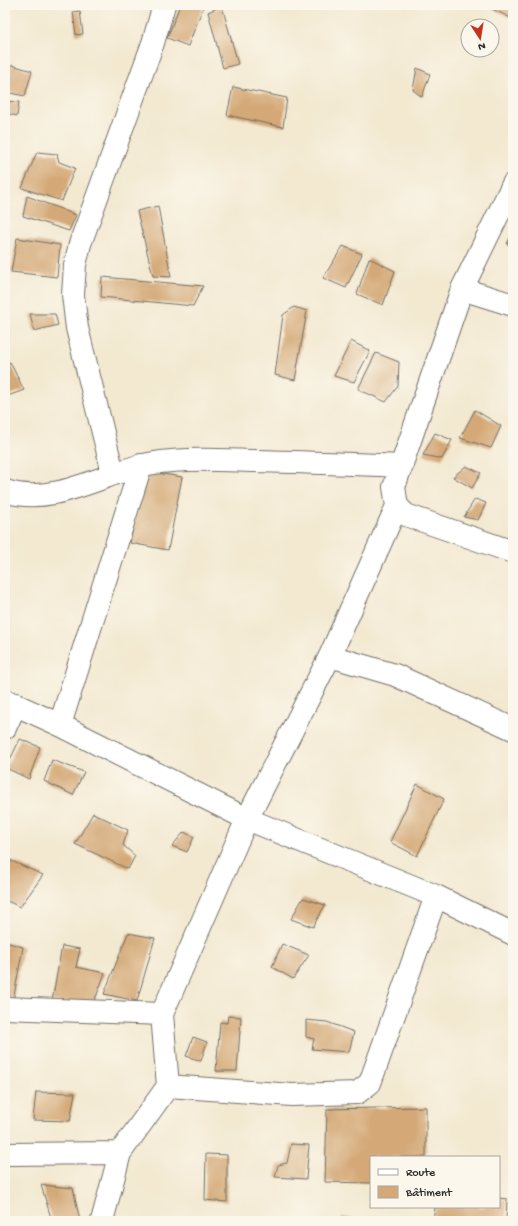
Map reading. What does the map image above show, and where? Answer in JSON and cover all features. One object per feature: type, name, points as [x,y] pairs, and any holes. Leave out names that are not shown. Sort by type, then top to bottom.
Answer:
[{"type":"street","points":[[113,473],[77,328],[73,295],[75,265],[80,244],[153,44],[164,5]]},
{"type":"street","points":[[102,1221],[120,1152],[168,1086],[162,1014],[247,818],[330,656],[397,506],[394,487],[462,289],[513,184]]},
{"type":"street","points":[[462,289],[513,305]]},
{"type":"street","points":[[5,492],[38,496],[86,484],[113,473],[141,465],[169,462],[222,460],[402,466]]},
{"type":"street","points":[[60,725],[141,465]]},
{"type":"street","points":[[397,506],[406,515],[513,552]]},
{"type":"street","points":[[330,656],[396,675],[513,729]]},
{"type":"street","points":[[5,728],[10,702],[60,725],[247,818],[436,896],[513,934]]},
{"type":"street","points":[[168,1086],[292,1095],[357,1093],[370,1083],[436,896]]},
{"type":"street","points":[[5,1008],[162,1014]]},
{"type":"street","points":[[5,1154],[120,1152]]},
{"type":"building","points":[[180,5],[204,5],[188,46],[167,38]]},
{"type":"building","points":[[484,5],[513,5],[513,19]]},
{"type":"building","points":[[222,6],[238,64],[223,68],[208,12]]},
{"type":"building","points":[[80,11],[83,34],[76,35],[73,12]]},
{"type":"building","points":[[12,65],[32,71],[25,96],[5,92]]},
{"type":"building","points":[[417,68],[430,74],[422,97],[413,90]]},
{"type":"building","points":[[233,87],[287,98],[283,127],[227,115]]},
{"type":"building","points":[[5,101],[19,102],[17,116],[5,113]]},
{"type":"building","points":[[37,152],[57,154],[59,162],[75,168],[62,201],[22,188]]},
{"type":"building","points":[[27,196],[76,215],[69,231],[23,216]]},
{"type":"building","points":[[158,206],[171,277],[153,276],[137,211]]},
{"type":"building","points":[[513,232],[513,246],[507,244]]},
{"type":"building","points":[[17,238],[60,245],[57,277],[11,272]]},
{"type":"building","points":[[343,246],[362,254],[346,288],[323,278]]},
{"type":"building","points":[[369,258],[395,271],[383,305],[357,294]]},
{"type":"building","points":[[102,277],[203,286],[193,306],[101,297]]},
{"type":"building","points":[[294,307],[307,311],[295,380],[275,375],[283,315]]},
{"type":"building","points":[[30,314],[55,314],[58,325],[34,331]]},
{"type":"building","points":[[351,341],[370,351],[354,382],[334,376]]},
{"type":"building","points":[[376,353],[399,362],[398,386],[386,402],[358,389]]},
{"type":"building","points":[[10,362],[24,390],[5,397],[5,364]]},
{"type":"building","points":[[475,410],[501,426],[491,448],[460,438]]},
{"type":"building","points":[[435,433],[452,440],[442,459],[423,455]]},
{"type":"building","points":[[466,466],[481,473],[472,488],[453,477]]},
{"type":"building","points":[[144,471],[182,477],[168,550],[130,543]]},
{"type":"building","points":[[475,499],[486,503],[478,520],[464,517]]},
{"type":"building","points":[[20,739],[40,747],[29,779],[6,768]]},
{"type":"building","points":[[52,760],[84,772],[73,795],[44,781]]},
{"type":"building","points":[[417,784],[444,799],[417,856],[390,842]]},
{"type":"building","points":[[93,813],[128,830],[123,845],[135,856],[128,869],[75,844]]},
{"type":"building","points":[[184,832],[194,837],[187,852],[172,846]]},
{"type":"building","points":[[5,858],[43,875],[20,907],[5,900]]},
{"type":"building","points":[[303,898],[325,905],[313,927],[291,919]]},
{"type":"building","points":[[128,933],[155,938],[137,1001],[104,994]]},
{"type":"building","points":[[5,942],[23,947],[13,1001],[5,1001]]},
{"type":"building","points":[[282,944],[309,955],[293,979],[272,967]]},
{"type":"building","points":[[62,946],[80,949],[76,967],[105,973],[93,1005],[52,1001]]},
{"type":"building","points":[[228,1016],[241,1017],[237,1071],[216,1071],[220,1022],[227,1023]]},
{"type":"building","points":[[306,1020],[327,1022],[354,1032],[349,1052],[312,1049],[314,1039],[306,1037]]},
{"type":"building","points":[[193,1037],[207,1042],[201,1061],[186,1056]]},
{"type":"building","points":[[36,1092],[75,1093],[70,1121],[33,1120]]},
{"type":"building","points":[[426,1107],[426,1156],[370,1156],[370,1183],[325,1182],[327,1109]]},
{"type":"building","points":[[291,1144],[309,1145],[306,1179],[275,1177],[278,1165],[287,1163]]},
{"type":"building","points":[[206,1154],[227,1155],[227,1202],[205,1200]]},
{"type":"building","points":[[41,1185],[73,1188],[80,1221],[52,1221]]},
{"type":"building","points":[[500,1198],[507,1199],[506,1221],[433,1221],[435,1208],[500,1208]]},
{"type":"building","points":[[342,1217],[360,1220],[360,1221],[341,1221]]}]
